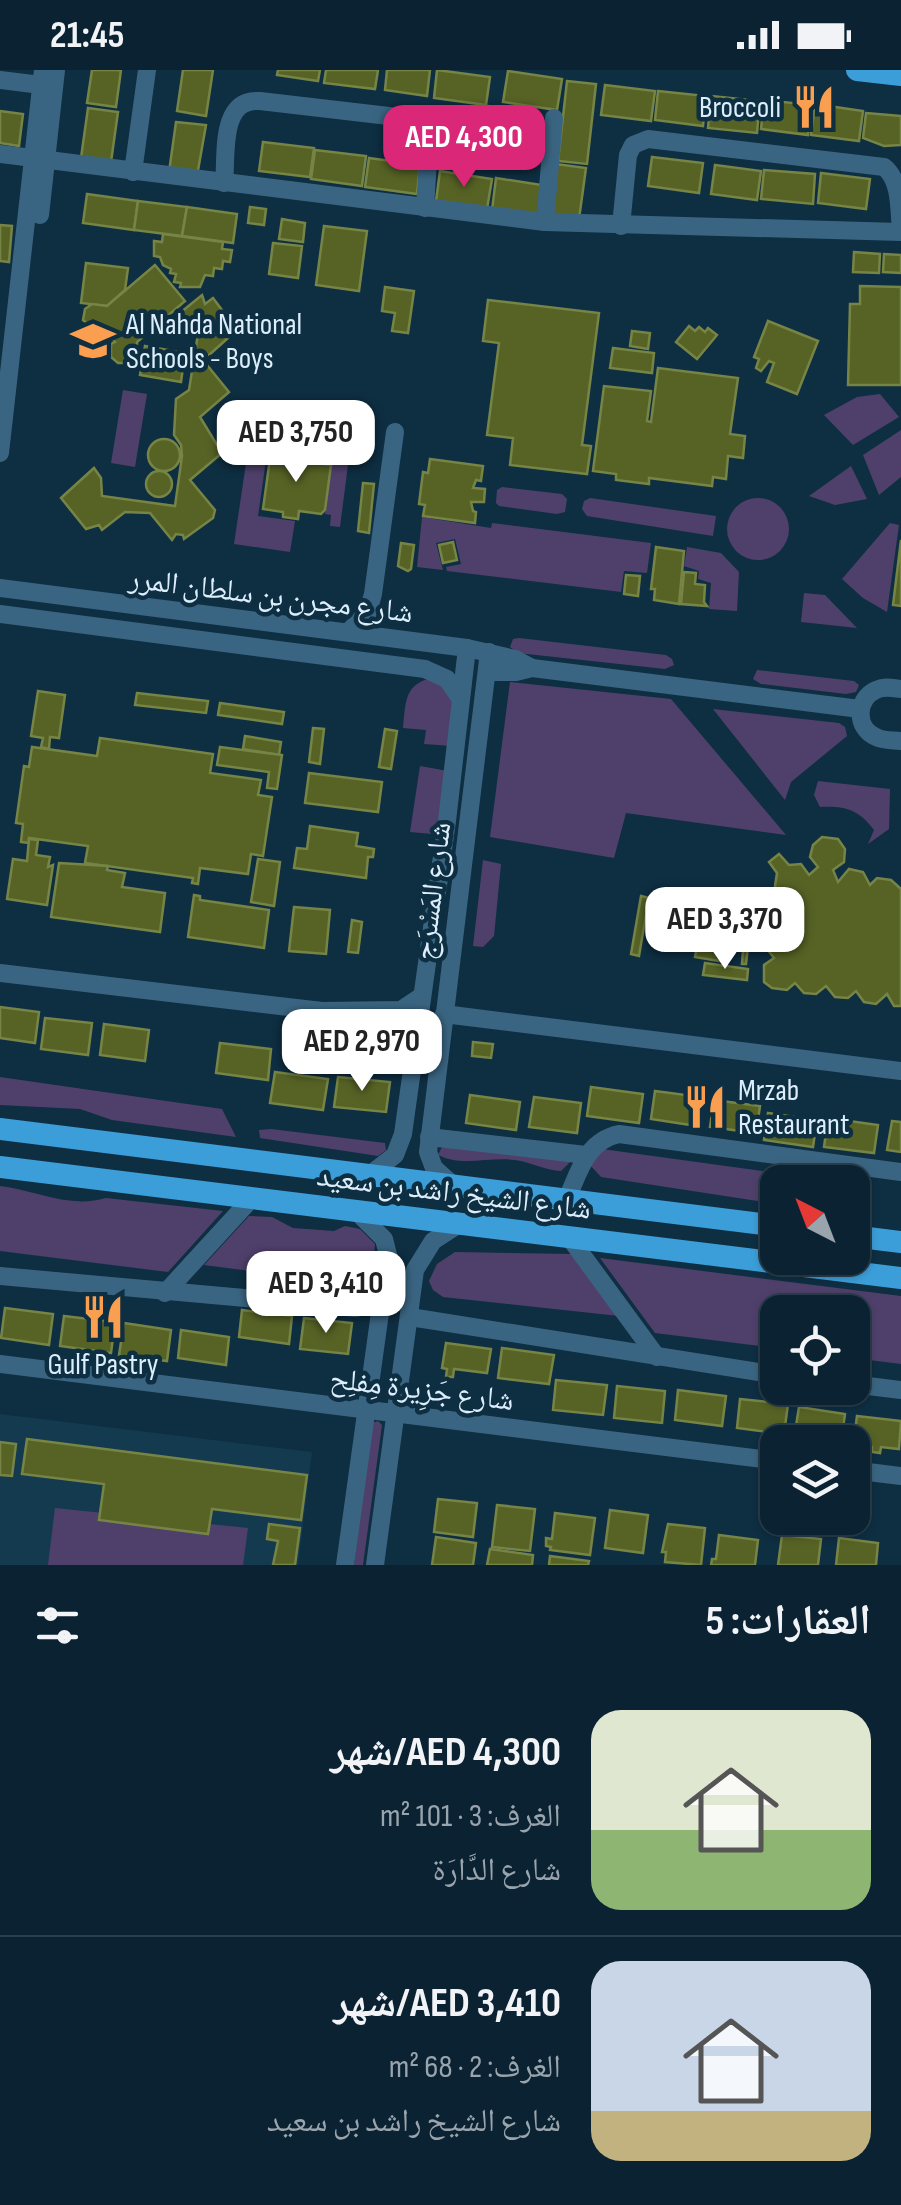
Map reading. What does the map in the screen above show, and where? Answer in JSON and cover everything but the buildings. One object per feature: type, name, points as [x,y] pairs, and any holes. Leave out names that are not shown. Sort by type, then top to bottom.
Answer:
[{"type":"main road","points":[[857,70],[901,76]]},
{"type":"main road","name":"شارع الشيخ راشد بن سعيد","points":[[0,1129],[760,1224]]},
{"type":"main road","name":"شارع الشيخ راشد بن سعيد","points":[[0,1168],[901,1278]]},
{"type":"main road","points":[[870,1238],[901,1242]]},
{"type":"street","points":[[0,453],[56,70]]},
{"type":"street","points":[[133,172],[147,70]]},
{"type":"street","points":[[0,80],[42,78],[40,216]]},
{"type":"street","points":[[224,183],[229,122],[236,107],[244,102],[427,120],[435,125],[437,134],[428,160],[425,208]]},
{"type":"street","points":[[544,222],[554,118]]},
{"type":"street","points":[[0,154],[544,222],[621,226],[901,232],[897,182],[884,168],[648,139],[637,142],[628,155],[621,226]]},
{"type":"street","points":[[348,632],[362,620],[374,594],[395,432]]},
{"type":"street","name":"شارع مجرن بن سلطان المرر","points":[[0,588],[467,648],[515,659],[532,668],[860,709]]},
{"type":"street","points":[[374,594],[380,614],[395,639],[384,662]]},
{"type":"street","points":[[0,630],[9,615]]},
{"type":"street","name":"شارع مجرن بن سلطان المرر","points":[[9,615],[433,671],[446,679],[460,698]]},
{"type":"street","name":"شارع المَسْرَج","points":[[372,1174],[388,1163],[399,1146],[410,1091],[467,648]]},
{"type":"street","name":"شارع المَسْرَج","points":[[454,1186],[430,1160],[429,1137],[489,652]]},
{"type":"street","name":"شارع مجرن بن سلطان المرر","points":[[488,672],[532,668]]},
{"type":"street","points":[[901,689],[878,689],[866,696],[860,709],[863,726],[873,736],[901,741]]},
{"type":"street","points":[[451,782],[463,792],[473,787]]},
{"type":"street","points":[[0,973],[296,1009],[393,1011],[409,1007],[422,996]]},
{"type":"street","points":[[393,1011],[417,1035]]},
{"type":"street","points":[[444,1014],[901,1072]]},
{"type":"street","points":[[410,1091],[433,1094]]},
{"type":"street","name":"شارع الشيخ راشد بن سعيد","points":[[566,1199],[586,1155],[601,1140],[628,1134],[901,1172]]},
{"type":"street","name":"شارع الشيخ راشد بن سعيد","points":[[429,1137],[586,1155]]},
{"type":"street","points":[[165,1294],[253,1197]]},
{"type":"street","points":[[345,1565],[388,1255],[384,1239],[356,1210]]},
{"type":"street","points":[[375,1565],[394,1413],[420,1258],[433,1240],[459,1224]]},
{"type":"street","points":[[569,1237],[658,1357]]},
{"type":"street","points":[[0,1276],[165,1294],[356,1308],[380,1298]]},
{"type":"street","points":[[356,1308],[375,1328]]},
{"type":"street","points":[[410,1317],[760,1371]]},
{"type":"street","name":"شارع جَزِيرة مِفلِح","points":[[0,1364],[760,1459]]},
{"type":"street","points":[[870,1386],[901,1390]]},
{"type":"street","points":[[870,1472],[901,1476]]},
{"type":"shaded area","points":[[123,390],[147,394],[135,467],[111,463]]},
{"type":"shaded area","points":[[880,394],[899,417],[853,445],[824,415],[857,397]]},
{"type":"shaded area","points":[[901,430],[901,477],[879,495],[863,455]]},
{"type":"shaded area","points":[[249,443],[268,446],[258,516],[295,521],[290,552],[234,544]]},
{"type":"shaded area","points":[[322,454],[349,457],[340,527],[330,526],[331,515],[325,514],[332,463],[321,461]]},
{"type":"shaded area","points":[[851,466],[867,499],[835,505],[809,496]]},
{"type":"shaded area","points":[[502,487],[562,494],[567,499],[565,512],[499,506],[497,490]]},
{"type":"shaded area","points":[[590,498],[716,516],[713,536],[587,516],[582,509],[584,501]]},
{"type":"shaded area","points":[[758,498],[780,507],[789,529],[780,551],[758,560],[736,551],[727,529],[736,507]]},
{"type":"shaded area","points":[[422,517],[491,528],[492,523],[651,543],[647,573],[624,571],[621,592],[447,571],[446,567],[461,564],[455,539],[436,543],[443,570],[417,567]]},
{"type":"shaded area","points":[[890,523],[899,525],[887,612],[842,579]]},
{"type":"shaded area","points":[[687,547],[721,553],[739,572],[737,611],[709,609],[711,583],[698,579],[699,571],[684,566]]},
{"type":"shaded area","points":[[804,593],[825,595],[857,628],[801,622]]},
{"type":"shaded area","points":[[513,639],[666,655],[674,665],[665,669],[518,653],[510,647]]},
{"type":"shaded area","points":[[757,670],[854,681],[859,685],[856,692],[846,694],[761,684],[753,679]]},
{"type":"shaded area","points":[[442,676],[459,688],[451,746],[424,744],[426,730],[403,728],[410,692],[421,682]]},
{"type":"shaded area","points":[[510,682],[671,699],[786,835],[626,813],[614,858],[490,837]]},
{"type":"shaded area","points":[[713,709],[839,723],[845,727],[847,736],[791,782],[785,800]]},
{"type":"shaded area","points":[[420,766],[448,771],[442,831],[432,834],[410,832]]},
{"type":"shaded area","points":[[818,781],[890,789],[889,829],[868,844],[874,830],[862,817],[844,808],[820,807],[814,795]]},
{"type":"shaded area","points":[[483,860],[501,864],[494,936],[483,947],[473,946]]},
{"type":"shaded area","points":[[0,1077],[222,1109],[236,1137],[112,1120],[80,1109],[0,1105]]},
{"type":"shaded area","points":[[259,1130],[385,1143],[386,1150],[378,1156],[260,1138]]},
{"type":"shaded area","points":[[442,1147],[571,1161],[561,1171],[521,1161],[458,1161],[438,1155]]},
{"type":"shaded area","points":[[602,1149],[760,1171],[760,1201],[601,1177],[590,1165]]},
{"type":"shaded area","points":[[0,1186],[65,1200],[106,1198],[223,1211],[168,1272],[0,1251]]},
{"type":"shaded area","points":[[249,1216],[272,1217],[293,1228],[360,1229],[375,1244],[371,1287],[204,1265]]},
{"type":"shaded area","points":[[455,1252],[573,1254],[619,1316],[443,1297],[429,1281],[437,1264]]},
{"type":"shaded area","points":[[600,1258],[901,1296],[901,1364],[870,1360],[870,1295],[760,1295],[760,1346],[655,1333]]},
{"type":"shaded area","points":[[0,1414],[312,1452],[298,1565],[0,1565]]},
{"type":"shaded area","points":[[378,1421],[382,1425],[363,1565],[354,1565],[372,1423]]},
{"type":"shaded area","points":[[55,1508],[248,1528],[243,1565],[48,1565]]},
{"type":"place","name":"Broccoli","points":[[814,107]]},
{"type":"place","name":"Al Nahda National Schools - Boys","points":[[93,341]]},
{"type":"place","name":"Mrzab Restaurant","points":[[705,1107]]},
{"type":"place","name":"Gulf Pastry","points":[[103,1317]]}]
